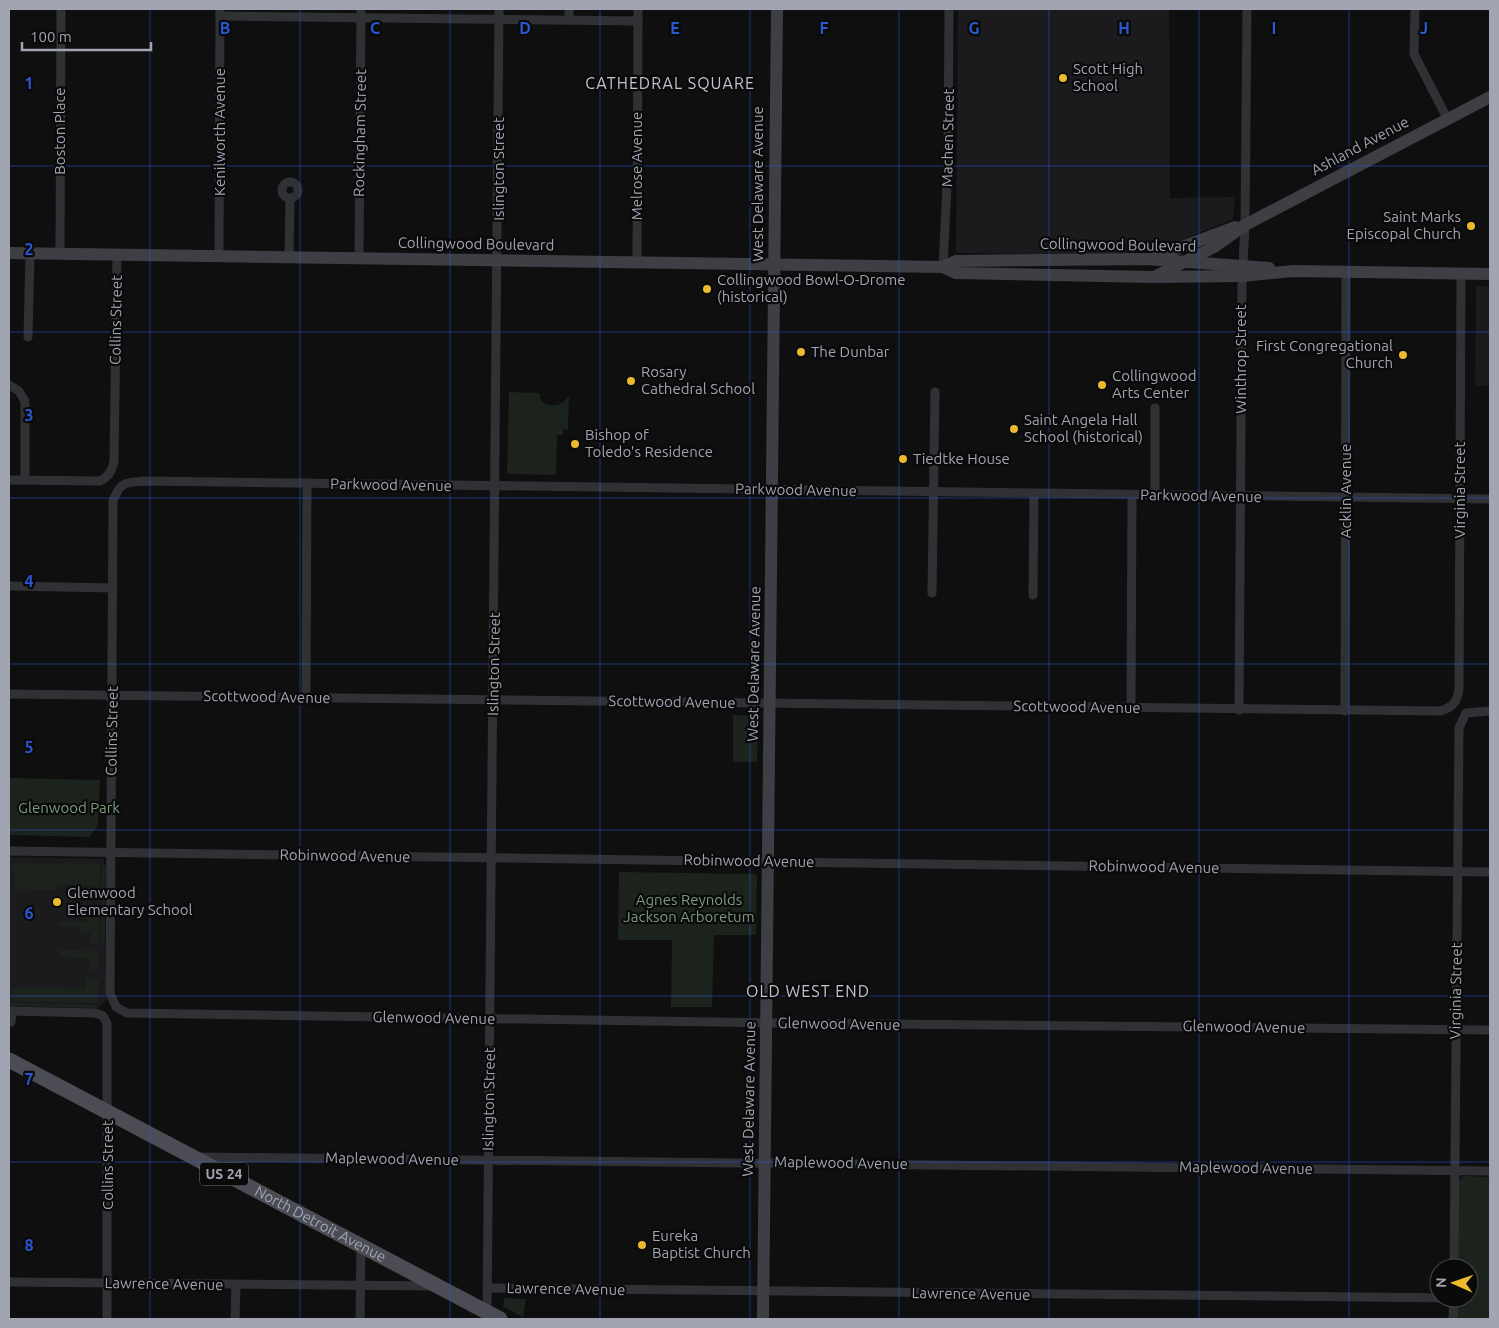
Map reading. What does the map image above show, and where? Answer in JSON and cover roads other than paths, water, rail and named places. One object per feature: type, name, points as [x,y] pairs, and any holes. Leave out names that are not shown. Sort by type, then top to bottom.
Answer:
[{"type":"main road","name":"West Delaware Avenue","points":[[763,1319],[777,9]]},
{"type":"main road","name":"Ashland Avenue","points":[[1152,277],[1214,247],[1245,225],[1490,97]]},
{"type":"main road","name":"Ashland Avenue","points":[[1147,260],[1214,234],[1245,225]]},
{"type":"main road","name":"Collingwood Boulevard","points":[[9,253],[943,267],[956,273],[1152,277],[1242,271],[1490,274]]},
{"type":"main road","name":"Collingwood Boulevard","points":[[943,267],[956,260],[1147,260],[1187,261],[1242,271]]},
{"type":"main road","points":[[1033,274],[1039,260]]},
{"type":"main road","name":"North Detroit Avenue","points":[[9,1060],[439,1286],[491,1317]]},
{"type":"street","name":"Boston Place","points":[[60,254],[61,9]]},
{"type":"street","name":"Islington Street","points":[[491,1317],[487,1288],[499,9]]},
{"type":"street","points":[[569,9],[569,20]]},
{"type":"street","name":"Melrose Avenue","points":[[637,262],[638,9]]},
{"type":"street","name":"Machen Street","points":[[943,267],[948,165],[949,9]]},
{"type":"street","name":"Winthrop Street","points":[[1238,710],[1242,271],[1245,225],[1247,9]]},
{"type":"street","points":[[1415,9],[1414,54],[1448,118]]},
{"type":"street","points":[[220,12],[362,13],[499,19],[638,21]]},
{"type":"street","name":"Kenilworth Avenue","points":[[220,12],[220,255]]},
{"type":"street","name":"Rockingham Street","points":[[359,258],[362,13]]},
{"type":"street","points":[[289,257],[290,198]]},
{"type":"street","points":[[28,336],[30,253]]},
{"type":"street","name":"Collins Street","points":[[25,480],[100,481],[109,475],[114,461],[117,254]]},
{"type":"street","name":"Acklin Avenue","points":[[1345,711],[1346,272]]},
{"type":"street","name":"Virginia Street","points":[[1453,706],[1458,698],[1459,689],[1461,274]]},
{"type":"street","points":[[9,385],[19,391],[25,401],[25,480],[9,480]]},
{"type":"street","points":[[932,592],[935,392]]},
{"type":"street","points":[[1155,408],[1155,495]]},
{"type":"street","name":"Parkwood Avenue","points":[[113,501],[119,487],[125,483],[146,481],[1490,499]]},
{"type":"street","points":[[306,697],[307,484]]},
{"type":"street","points":[[1033,595],[1034,494]]},
{"type":"street","points":[[1131,707],[1132,495]]},
{"type":"street","name":"Collins Street","points":[[113,501],[111,996],[116,1007],[127,1013]]},
{"type":"street","points":[[9,586],[113,588]]},
{"type":"street","name":"Scottwood Avenue","points":[[9,694],[1345,711],[1442,711],[1453,706]]},
{"type":"street","name":"Virginia Street","points":[[1454,1258],[1459,728],[1464,715],[1469,712],[1490,711]]},
{"type":"street","name":"Robinwood Avenue","points":[[9,851],[1490,872]]},
{"type":"street","points":[[10,1011],[12,1022]]},
{"type":"street","name":"Collins Street","points":[[10,1011],[100,1014],[106,1020],[108,1029],[107,1319]]},
{"type":"street","name":"Glenwood Avenue","points":[[127,1013],[766,1023],[1490,1030]]},
{"type":"street","name":"Maplewood Avenue","points":[[193,1157],[1490,1171]]},
{"type":"street","points":[[360,1319],[361,1246]]},
{"type":"street","name":"Lawrence Avenue","points":[[9,1282],[439,1286]]},
{"type":"street","points":[[235,1319],[236,1285]]},
{"type":"street","name":"Lawrence Avenue","points":[[487,1288],[1429,1298]]},
{"type":"place","name":"Scott High School","points":[[1063,78]]},
{"type":"place","name":"Saint Marks Episcopal Church","points":[[1471,226]]},
{"type":"place","name":"Collingwood Bowl-O-Drome (historical)","points":[[707,289]]},
{"type":"place","name":"The Dunbar","points":[[801,352]]},
{"type":"place","name":"First Congregational Church","points":[[1403,355]]},
{"type":"place","name":"Rosary Cathedral School","points":[[631,381]]},
{"type":"place","name":"Collingwood Arts Center","points":[[1102,385]]},
{"type":"place","name":"Saint Angela Hall School (historical)","points":[[1014,429]]},
{"type":"place","name":"Bishop of Toledo's Residence","points":[[575,444]]},
{"type":"place","name":"Tiedtke House","points":[[903,459]]},
{"type":"place","name":"Glenwood Elementary School","points":[[57,902]]},
{"type":"place","name":"Eureka Baptist Church","points":[[642,1245]]},
{"type":"district","name":"CATHEDRAL SQUARE","points":[[670,83]]},
{"type":"district","name":"OLD WEST END","points":[[808,991]]},
{"type":"park label","name":"Glenwood Park","points":[[69,808]]},
{"type":"park label","name":"Agnes Reynolds Jackson Arboretum","points":[[689,908]]}]
